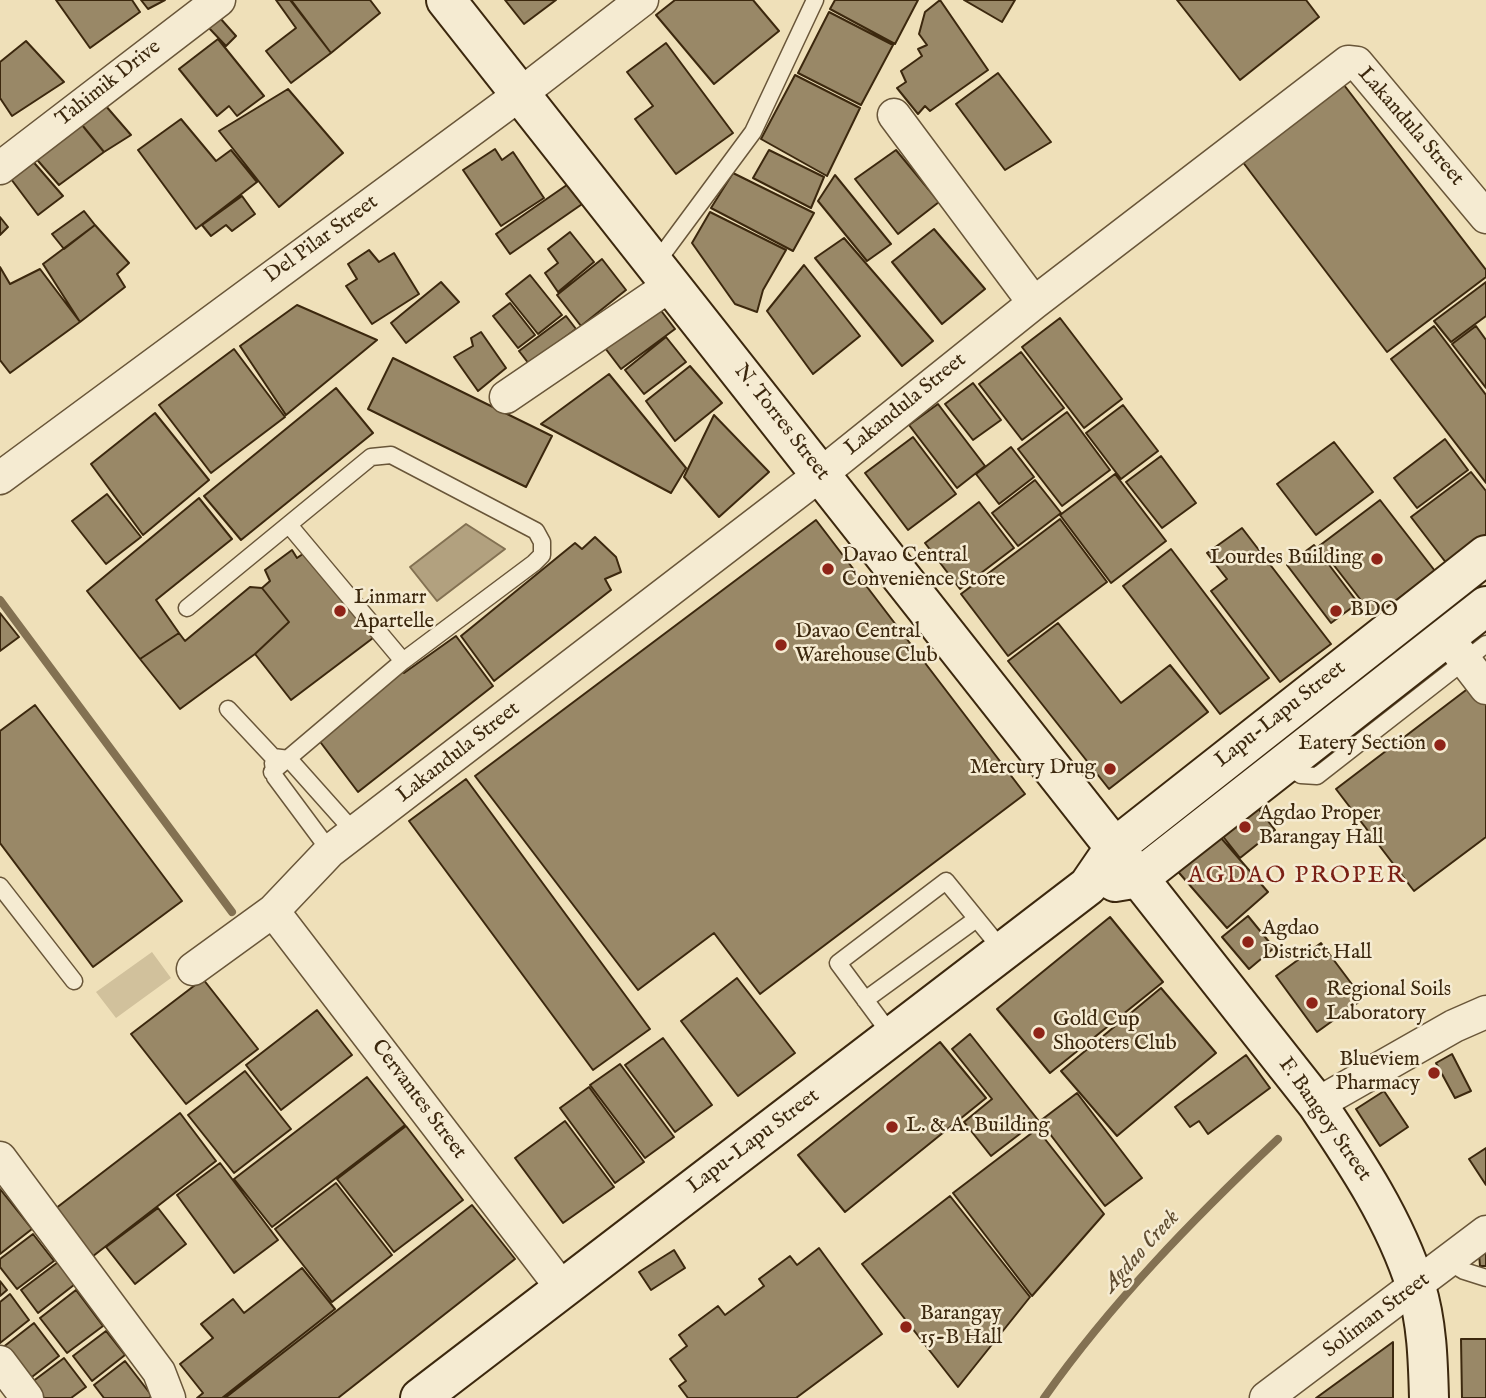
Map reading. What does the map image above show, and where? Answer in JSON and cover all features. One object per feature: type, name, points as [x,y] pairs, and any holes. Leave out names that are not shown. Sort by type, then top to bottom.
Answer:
[{"type":"street","name":"Tahimik Drive","points":[[0,168],[219,0]]},
{"type":"street","name":"N. Torres Street","points":[[446,0],[1139,878]]},
{"type":"street","name":"Del Pilar Street","points":[[0,478],[519,95],[642,0]]},
{"type":"street","name":"Lakandula Street","points":[[193,969],[273,911],[343,842],[821,474],[1034,303],[1348,62],[1356,63],[1486,217]]},
{"type":"street","points":[[894,115],[1034,303]]},
{"type":"street","points":[[506,397],[664,274]]},
{"type":"street","name":"Lapu-Lapu Street","points":[[420,1398],[1088,886],[1114,848],[1486,555]]},
{"type":"street","name":"Lapu-Lapu Street","points":[[1088,886],[1139,878],[1283,764],[1465,647],[1486,606]]},
{"type":"street","points":[[1465,647],[1486,688]]},
{"type":"street","name":"F. Bangoy Street","points":[[1139,878],[1317,1104],[1380,1202],[1416,1287],[1424,1326],[1429,1398]]},
{"type":"street","name":"Cervantes Street","points":[[273,911],[562,1289]]},
{"type":"street","points":[[1317,1104],[1454,1026],[1486,1012]]},
{"type":"street","points":[[0,1158],[159,1373],[169,1398]]},
{"type":"street","name":"Soliman Street","points":[[1266,1398],[1486,1232]]},
{"type":"street","points":[[0,1362],[27,1398]]},
{"type":"lane","points":[[664,274],[753,132],[815,0]]},
{"type":"lane","points":[[187,608],[371,457],[382,454],[391,455],[536,531],[542,542],[542,555],[534,563],[403,661],[278,763]]},
{"type":"lane","points":[[289,525],[403,661]]},
{"type":"lane","points":[[228,709],[278,763],[343,842]]},
{"type":"lane","points":[[278,763],[343,842]]},
{"type":"lane","points":[[891,1036],[838,962],[946,881],[975,920],[1003,951]]},
{"type":"lane","points":[[0,886],[74,981]]},
{"type":"lane","points":[[865,1000],[975,920]]},
{"type":"lane","points":[[1449,1262],[1464,1271],[1486,1278]]},
{"type":"shaded area","points":[[466,524],[505,549],[437,601],[410,567]]},
{"type":"shaded area","points":[[152,952],[171,978],[116,1018],[96,992]]},
{"type":"building","points":[[56,0],[132,0],[140,12],[90,48]]},
{"type":"building","points":[[141,0],[165,0],[148,9]]},
{"type":"building","points":[[276,0],[290,0],[331,53],[291,83],[266,51],[296,28]]},
{"type":"building","points":[[291,0],[370,0],[380,13],[331,53]]},
{"type":"building","points":[[505,0],[556,0],[524,24]]},
{"type":"building","points":[[675,0],[753,0],[779,31],[714,84],[656,15]]},
{"type":"building","points":[[835,0],[918,0],[895,44],[830,9]]},
{"type":"building","points":[[940,0],[988,70],[930,111],[925,106],[918,114],[897,88],[906,82],[901,71],[922,56],[918,49],[927,45],[919,34],[925,12]]},
{"type":"building","points":[[964,0],[1015,0],[1002,22]]},
{"type":"building","points":[[1177,0],[1306,0],[1319,17],[1240,80]]},
{"type":"building","points":[[829,12],[893,45],[861,105],[798,73]]},
{"type":"building","points":[[220,18],[236,36],[226,46],[209,28]]},
{"type":"building","points":[[218,39],[264,96],[237,116],[229,106],[217,116],[179,69]]},
{"type":"building","points":[[26,41],[64,82],[12,116],[0,98],[0,62]]},
{"type":"building","points":[[666,43],[733,133],[676,174],[635,119],[653,106],[627,72]]},
{"type":"building","points":[[998,73],[1051,142],[1005,170],[956,104]]},
{"type":"building","points":[[795,75],[860,108],[827,176],[761,139]]},
{"type":"building","points":[[1344,85],[1486,270],[1486,277],[1387,352],[1242,161]]},
{"type":"building","points":[[288,89],[343,153],[279,207],[219,131]]},
{"type":"building","points":[[105,105],[131,135],[104,152],[78,120]]},
{"type":"building","points":[[181,119],[216,161],[231,150],[257,182],[196,229],[138,150]]},
{"type":"building","points":[[78,120],[104,152],[59,185],[33,155]]},
{"type":"building","points":[[495,149],[502,160],[513,152],[544,198],[501,226],[463,170]]},
{"type":"building","points":[[769,150],[824,177],[811,208],[753,178]]},
{"type":"building","points":[[896,150],[939,202],[898,234],[855,179]]},
{"type":"building","points":[[30,158],[63,196],[38,215],[8,175]]},
{"type":"building","points":[[733,173],[814,213],[793,251],[711,208]]},
{"type":"building","points":[[835,175],[891,244],[867,261],[818,201]]},
{"type":"building","points":[[574,180],[588,200],[510,254],[496,234]]},
{"type":"building","points":[[242,196],[255,214],[232,231],[226,225],[211,236],[202,225]]},
{"type":"building","points":[[84,211],[95,225],[64,249],[52,234]]},
{"type":"building","points":[[710,212],[786,250],[763,290],[757,312],[735,304],[692,243]]},
{"type":"building","points":[[0,217],[8,227],[0,235]]},
{"type":"building","points":[[95,225],[129,263],[117,274],[125,287],[80,322],[43,264]]},
{"type":"building","points":[[934,229],[985,289],[942,324],[892,262]]},
{"type":"building","points":[[570,232],[594,262],[558,292],[545,273],[558,263],[548,249]]},
{"type":"building","points":[[844,238],[933,341],[902,366],[815,258]]},
{"type":"building","points":[[369,250],[379,262],[394,253],[419,294],[372,324],[346,286],[357,279],[348,264]]},
{"type":"building","points":[[602,259],[626,290],[581,326],[557,295]]},
{"type":"building","points":[[804,265],[860,336],[813,374],[767,311]]},
{"type":"building","points":[[0,267],[10,284],[40,269],[80,322],[10,373],[0,360]]},
{"type":"building","points":[[530,275],[562,315],[538,334],[506,294]]},
{"type":"building","points":[[441,282],[459,302],[406,343],[391,323]]},
{"type":"building","points":[[1486,282],[1486,316],[1451,342],[1434,321]]},
{"type":"building","points":[[510,303],[535,335],[518,348],[493,316]]},
{"type":"building","points":[[656,304],[675,329],[621,369],[602,344]]},
{"type":"building","points":[[297,305],[377,340],[286,415],[240,346]]},
{"type":"building","points":[[566,316],[576,329],[529,364],[519,351]]},
{"type":"building","points":[[1060,318],[1122,399],[1084,428],[1022,347]]},
{"type":"building","points":[[1434,326],[1486,395],[1486,483],[1391,359]]},
{"type":"building","points":[[1476,326],[1486,340],[1486,388],[1452,344]]},
{"type":"building","points":[[481,332],[506,368],[478,391],[454,357],[473,346],[471,338]]},
{"type":"building","points":[[666,337],[686,362],[644,394],[625,370]]},
{"type":"building","points":[[234,349],[285,417],[211,473],[159,405]]},
{"type":"building","points":[[1021,352],[1064,408],[1022,440],[979,384]]},
{"type":"building","points":[[393,358],[552,436],[526,487],[368,409]]},
{"type":"building","points":[[690,366],[722,403],[675,441],[646,401]]},
{"type":"building","points":[[609,374],[686,468],[671,493],[541,424]]},
{"type":"building","points":[[973,383],[1001,420],[973,440],[945,404]]},
{"type":"building","points":[[336,388],[373,433],[241,540],[204,496]]},
{"type":"building","points":[[938,404],[985,466],[957,488],[909,425]]},
{"type":"building","points":[[1123,405],[1158,451],[1121,479],[1086,433]]},
{"type":"building","points":[[1067,412],[1110,470],[1062,506],[1018,449]]},
{"type":"building","points":[[155,413],[209,480],[143,535],[91,464]]},
{"type":"building","points":[[714,415],[769,472],[719,517],[684,477]]},
{"type":"building","points":[[913,437],[956,494],[908,530],[865,473]]},
{"type":"building","points":[[1445,439],[1468,470],[1417,508],[1394,478]]},
{"type":"building","points":[[1334,442],[1373,492],[1316,535],[1277,484]]},
{"type":"building","points":[[1011,447],[1034,477],[999,504],[976,474]]},
{"type":"building","points":[[1161,456],[1196,503],[1162,528],[1126,482]]},
{"type":"building","points":[[1471,472],[1486,491],[1486,534],[1447,564],[1411,517]]},
{"type":"building","points":[[1115,474],[1166,541],[1111,583],[1060,515]]},
{"type":"building","points":[[1035,480],[1061,513],[1018,546],[992,513]]},
{"type":"building","points":[[107,494],[141,537],[106,564],[72,521]]},
{"type":"building","points":[[199,498],[232,539],[156,600],[179,633],[140,659],[87,591]]},
{"type":"building","name":"Lourdes Building","points":[[1380,500],[1435,571],[1374,617],[1319,546]]},
{"type":"building","points":[[979,502],[1014,548],[960,589],[925,543]]},
{"type":"building","points":[[1060,519],[1107,582],[1008,656],[961,594]]},
{"type":"building","name":"Davao Central Warehouse Club","points":[[816,520],[1025,794],[760,994],[714,933],[638,990],[475,776]]},
{"type":"building","points":[[1242,528],[1331,644],[1280,682],[1211,591],[1227,579],[1207,553]]},
{"type":"building","points":[[595,537],[616,557],[621,572],[605,579],[611,590],[494,681],[461,636],[575,543],[582,549]]},
{"type":"building","points":[[1314,545],[1358,603],[1331,623],[1287,565]]},
{"type":"building","points":[[1171,549],[1269,678],[1220,714],[1123,586]]},
{"type":"building","points":[[292,550],[297,558],[307,551],[373,638],[291,700],[255,654],[289,622],[262,588],[270,581],[265,570]]},
{"type":"building","points":[[250,587],[262,588],[289,622],[255,654],[180,709],[140,659],[179,633],[185,641]]},
{"type":"building","points":[[0,613],[19,637],[0,651]]},
{"type":"building","points":[[1058,623],[1121,703],[1170,665],[1208,712],[1109,789],[1008,661]]},
{"type":"building","points":[[456,636],[493,686],[358,792],[318,739],[400,669],[404,673]]},
{"type":"building","name":"Eatery Section","points":[[1474,684],[1486,700],[1486,837],[1414,891],[1336,789]]},
{"type":"building","points":[[35,705],[182,901],[93,967],[0,843],[0,731]]},
{"type":"building","points":[[466,779],[650,1029],[593,1070],[409,821]]},
{"type":"building","name":"Agdao Proper Barangay Hall","points":[[1249,797],[1275,830],[1240,858],[1214,825]]},
{"type":"building","points":[[1215,831],[1268,892],[1227,928],[1174,867]]},
{"type":"building","name":"Agdao District Hall","points":[[1248,916],[1274,948],[1249,969],[1222,937]]},
{"type":"building","points":[[1110,917],[1163,982],[1050,1073],[997,1009]]},
{"type":"building","points":[[1321,943],[1363,999],[1317,1032],[1276,976]]},
{"type":"building","points":[[737,978],[795,1053],[738,1096],[681,1021]]},
{"type":"building","points":[[203,979],[258,1049],[186,1104],[131,1034]]},
{"type":"building","points":[[1161,988],[1216,1053],[1117,1136],[1061,1071]]},
{"type":"building","points":[[317,1010],[352,1055],[281,1110],[246,1065]]},
{"type":"building","points":[[970,1034],[1038,1120],[991,1156],[964,1122],[992,1099],[952,1049]]},
{"type":"building","points":[[663,1038],[712,1105],[675,1132],[625,1065]]},
{"type":"building","name":"L. & A. Building","points":[[940,1042],[986,1098],[845,1212],[798,1155]]},
{"type":"building","points":[[1452,1054],[1471,1091],[1455,1098],[1436,1063]]},
{"type":"building","points":[[1246,1055],[1270,1088],[1208,1134],[1199,1121],[1190,1127],[1175,1107]]},
{"type":"building","points":[[620,1064],[674,1137],[645,1158],[590,1085]]},
{"type":"building","points":[[245,1071],[291,1129],[234,1173],[188,1115]]},
{"type":"building","points":[[367,1077],[405,1125],[272,1227],[234,1179]]},
{"type":"building","points":[[589,1087],[644,1162],[615,1183],[560,1108]]},
{"type":"building","points":[[1384,1091],[1408,1127],[1380,1146],[1356,1109]]},
{"type":"building","points":[[1077,1093],[1142,1178],[1105,1206],[1040,1121]]},
{"type":"building","points":[[180,1113],[216,1161],[88,1260],[51,1212]]},
{"type":"building","points":[[565,1121],[614,1187],[563,1223],[515,1158]]},
{"type":"building","points":[[406,1126],[463,1200],[394,1252],[337,1179]]},
{"type":"building","points":[[1037,1129],[1104,1214],[1032,1296],[953,1193]]},
{"type":"building","points":[[1486,1148],[1486,1185],[1469,1159]]},
{"type":"building","points":[[220,1163],[278,1240],[234,1273],[177,1195]]},
{"type":"building","points":[[336,1183],[392,1255],[332,1302],[275,1229]]},
{"type":"building","points":[[0,1189],[32,1229],[0,1254]]},
{"type":"building","points":[[950,1196],[1030,1297],[958,1387],[862,1264]]},
{"type":"building","points":[[472,1205],[515,1259],[338,1398],[225,1398]]},
{"type":"building","points":[[158,1208],[186,1244],[135,1284],[106,1247]]},
{"type":"building","points":[[33,1234],[54,1261],[17,1289],[0,1267],[0,1259]]},
{"type":"building","points":[[819,1248],[882,1334],[796,1398],[688,1398],[679,1386],[686,1381],[670,1359],[687,1346],[679,1335],[718,1306],[725,1315],[764,1286],[759,1279],[790,1256],[797,1265]]},
{"type":"building","points":[[674,1250],[685,1268],[651,1290],[639,1272]]},
{"type":"building","points":[[1479,1254],[1486,1254],[1486,1266],[1480,1266]]},
{"type":"building","points":[[62,1259],[79,1281],[38,1313],[21,1290]]},
{"type":"building","points":[[302,1268],[335,1309],[222,1398],[197,1398],[203,1393],[180,1364],[213,1338],[201,1324],[233,1299],[244,1313]]},
{"type":"building","points":[[0,1281],[7,1290],[0,1296]]},
{"type":"building","points":[[76,1290],[103,1326],[67,1353],[40,1318]]},
{"type":"building","points":[[10,1294],[29,1320],[0,1343],[0,1302]]},
{"type":"building","points":[[34,1323],[59,1356],[28,1380],[2,1348]]},
{"type":"building","points":[[106,1331],[125,1355],[92,1381],[73,1356]]},
{"type":"building","points":[[1461,1339],[1486,1339],[1486,1398],[1462,1398]]},
{"type":"building","points":[[1393,1342],[1393,1398],[1316,1398]]},
{"type":"building","points":[[64,1358],[86,1387],[71,1398],[44,1398],[32,1382]]},
{"type":"building","points":[[125,1361],[152,1396],[104,1398],[94,1385]]},
{"type":"waterway","points":[[0,600],[232,912]]},
{"type":"waterway","name":"Agdao Creek","points":[[1044,1398],[1125,1295],[1215,1200],[1278,1139]]},
{"type":"place","name":"Lourdes Building","points":[[1377,559]]},
{"type":"place","name":"Davao Central Convenience Store","points":[[828,569]]},
{"type":"place","name":"Linmarr Apartelle","points":[[340,611]]},
{"type":"place","name":"BDO","points":[[1336,611]]},
{"type":"place","name":"Davao Central Warehouse Club","points":[[781,645]]},
{"type":"place","name":"Eatery Section","points":[[1440,745]]},
{"type":"place","name":"Mercury Drug","points":[[1110,769]]},
{"type":"place","name":"Agdao Proper Barangay Hall","points":[[1245,827]]},
{"type":"place","name":"Agdao District Hall","points":[[1248,942]]},
{"type":"place","name":"Regional Soils Laboratory","points":[[1312,1003]]},
{"type":"place","name":"Gold Cup Shooters Club","points":[[1039,1033]]},
{"type":"place","name":"Blueviem Pharmacy","points":[[1434,1073]]},
{"type":"place","name":"L. & A. Building","points":[[892,1127]]},
{"type":"place","name":"Barangay 15-B Hall","points":[[906,1327]]},
{"type":"district","name":"AGDAO PROPER","points":[[1297,877]]}]
